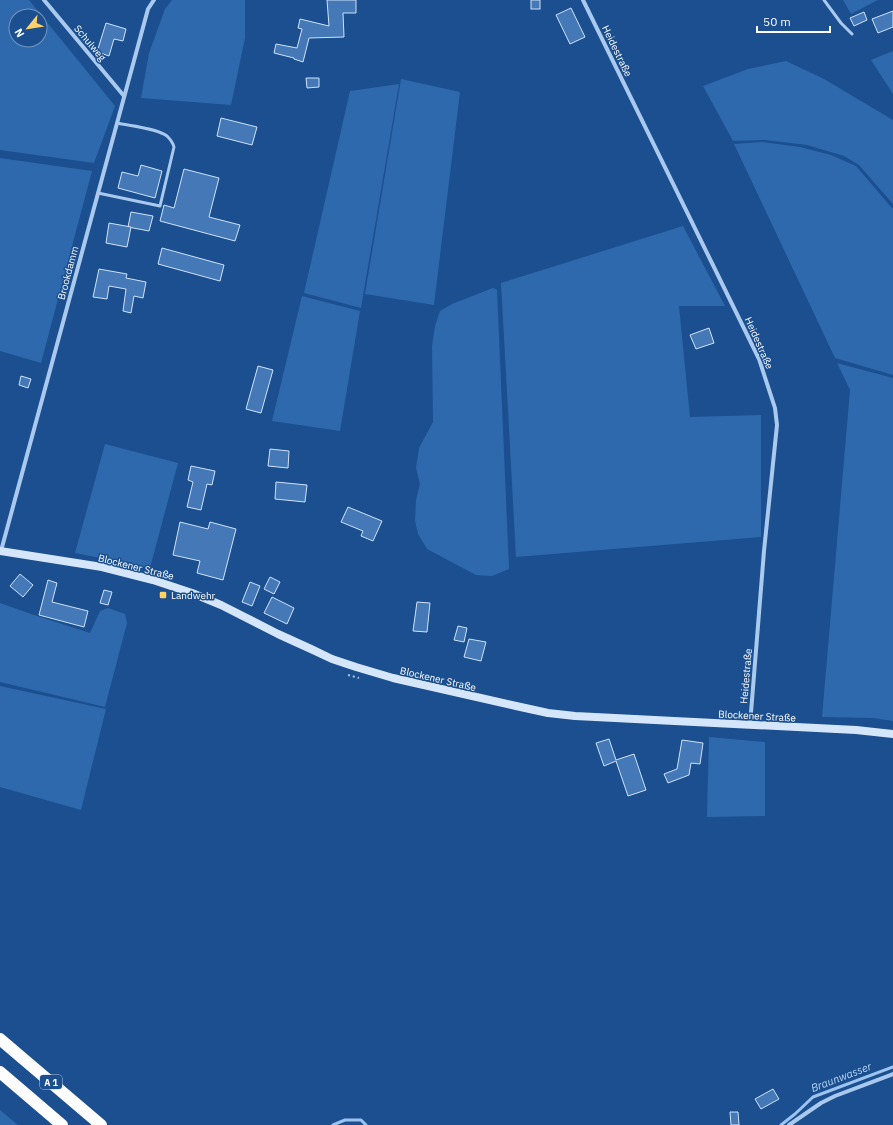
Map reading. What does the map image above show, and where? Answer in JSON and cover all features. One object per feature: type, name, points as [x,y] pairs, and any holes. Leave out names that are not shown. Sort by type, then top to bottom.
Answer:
[{"type":"highway","name":"A 1","points":[[0,1039],[101,1125]]},
{"type":"highway","name":"A 1","points":[[0,1072],[62,1125]]},
{"type":"street","name":"Schulweg","points":[[44,0],[124,96]]},
{"type":"street","name":"Brookdamm","points":[[0,551],[148,9],[154,0]]},
{"type":"street","name":"Heidestraße","points":[[583,0],[759,359],[775,408],[777,425],[764,551],[750,725]]},
{"type":"street","name":"Blockener Straße","points":[[0,551],[102,567],[153,580],[192,593],[221,605],[332,659],[373,673],[548,713],[691,723],[856,730],[893,734]]},
{"type":"street","points":[[789,1125],[821,1103],[835,1096],[893,1074]]},
{"type":"lane","points":[[824,0],[841,23],[852,34]]},
{"type":"lane","points":[[98,192],[160,206],[174,147],[172,142],[167,136],[155,131],[117,123]]},
{"type":"path","points":[[348,675],[361,679]]},
{"type":"shaded area","points":[[0,0],[29,0],[35,8],[8,8],[8,48],[48,48],[48,23],[115,106],[94,163],[0,150]]},
{"type":"shaded area","points":[[172,0],[245,0],[245,38],[231,105],[141,98],[149,53],[165,9]]},
{"type":"shaded area","points":[[843,0],[878,0],[851,14]]},
{"type":"shaded area","points":[[893,51],[893,94],[871,60]]},
{"type":"shaded area","points":[[786,61],[824,79],[893,120],[893,204],[859,165],[844,156],[807,145],[765,140],[733,141],[703,86],[748,69]]},
{"type":"shaded area","points":[[401,79],[460,92],[434,305],[365,294]]},
{"type":"shaded area","points":[[399,84],[361,308],[304,293],[350,91]]},
{"type":"shaded area","points":[[762,142],[800,147],[831,155],[856,166],[893,208],[893,375],[835,358],[734,144]]},
{"type":"shaded area","points":[[0,158],[92,171],[41,363],[0,351]]},
{"type":"shaded area","points":[[683,226],[725,306],[679,306],[690,417],[761,415],[761,537],[516,557],[501,283]]},
{"type":"shaded area","points":[[493,288],[497,290],[509,569],[492,576],[476,575],[427,549],[418,534],[415,521],[416,500],[420,484],[416,468],[419,448],[433,422],[432,346],[435,326],[440,311],[452,304]]},
{"type":"shaded area","points":[[302,296],[360,311],[340,431],[272,421]]},
{"type":"shaded area","points":[[837,363],[893,378],[893,721],[873,718],[822,717],[850,390]]},
{"type":"shaded area","points":[[105,444],[178,463],[150,568],[75,553]]},
{"type":"shaded area","points":[[0,603],[90,633],[100,611],[108,608],[125,614],[127,623],[105,707],[0,682]]},
{"type":"shaded area","points":[[0,686],[106,709],[81,810],[0,787]]},
{"type":"shaded area","points":[[709,737],[765,742],[765,816],[707,817]]},
{"type":"shaded area","points":[[0,1110],[18,1125],[0,1125]]},
{"type":"building","points":[[327,0],[356,0],[356,13],[343,13],[344,37],[309,38],[303,62],[274,53],[276,44],[297,48],[302,29],[298,28],[300,19],[329,26]]},
{"type":"building","points":[[531,0],[540,0],[540,9],[531,9]]},
{"type":"building","points":[[571,8],[585,37],[570,44],[556,15]]},
{"type":"building","points":[[893,11],[893,27],[878,33],[872,19]]},
{"type":"building","points":[[864,12],[867,20],[854,26],[850,18]]},
{"type":"building","points":[[106,23],[126,29],[123,41],[114,39],[109,56],[97,52]]},
{"type":"building","points":[[306,78],[319,78],[319,87],[307,88]]},
{"type":"building","points":[[221,118],[257,127],[252,145],[217,136]]},
{"type":"building","points":[[141,165],[162,171],[155,198],[118,188],[122,172],[138,176]]},
{"type":"building","points":[[184,169],[219,178],[209,217],[240,225],[235,241],[160,221],[164,205],[174,208]]},
{"type":"building","points":[[131,212],[153,216],[149,231],[128,227]]},
{"type":"building","points":[[109,223],[131,227],[127,247],[106,243]]},
{"type":"building","points":[[162,248],[224,265],[220,281],[158,264]]},
{"type":"building","points":[[99,269],[127,274],[126,278],[146,282],[143,298],[134,296],[131,313],[123,311],[126,289],[109,286],[107,299],[93,297]]},
{"type":"building","points":[[709,328],[714,343],[696,349],[690,335]]},
{"type":"building","points":[[258,366],[273,370],[261,413],[246,409]]},
{"type":"building","points":[[21,376],[31,379],[28,388],[19,385]]},
{"type":"building","points":[[270,449],[289,451],[288,468],[268,466]]},
{"type":"building","points":[[191,466],[215,471],[212,485],[207,484],[201,510],[187,507],[193,482],[188,480]]},
{"type":"building","points":[[276,482],[307,485],[305,502],[275,499]]},
{"type":"building","points":[[348,507],[382,521],[373,541],[361,536],[363,531],[341,522]]},
{"type":"building","points":[[180,522],[208,529],[210,522],[236,529],[223,580],[197,573],[200,561],[173,555]]},
{"type":"building","points":[[20,574],[33,585],[23,597],[10,586]]},
{"type":"building","points":[[270,577],[280,582],[274,594],[264,589]]},
{"type":"building","points":[[48,580],[57,583],[52,602],[88,611],[84,627],[39,615]]},
{"type":"building","points":[[250,582],[260,586],[252,606],[242,602]]},
{"type":"building","points":[[104,590],[112,592],[108,605],[100,603]]},
{"type":"building","points":[[272,597],[294,608],[287,624],[264,613]]},
{"type":"building","points":[[417,602],[430,603],[427,632],[413,631]]},
{"type":"building","points":[[458,626],[467,628],[464,642],[454,640]]},
{"type":"building","points":[[469,639],[486,642],[481,661],[464,657]]},
{"type":"building","points":[[609,739],[616,760],[634,754],[646,790],[628,796],[616,761],[604,766],[596,743]]},
{"type":"building","points":[[682,740],[703,743],[700,764],[691,763],[689,775],[668,783],[664,774],[677,769]]},
{"type":"building","points":[[773,1089],[779,1099],[761,1109],[755,1099]]},
{"type":"building","points":[[730,1112],[738,1112],[739,1125],[731,1125]]},
{"type":"waterway","name":"Braunwasser","points":[[781,1125],[813,1097],[893,1067]]},
{"type":"waterway","name":"Braunwasser","points":[[333,1125],[345,1120],[361,1120],[366,1125]]},
{"type":"place","name":"Landwehr","points":[[163,595]]}]
